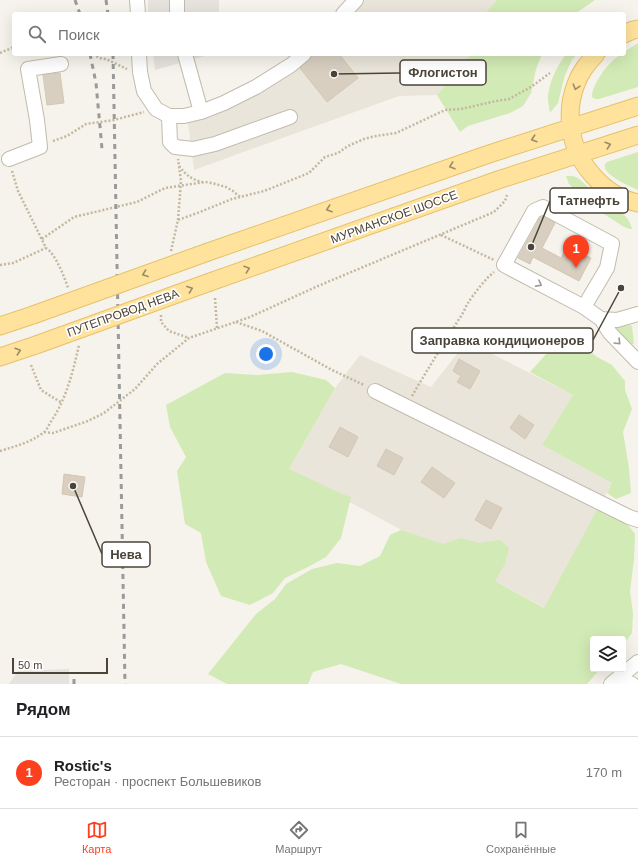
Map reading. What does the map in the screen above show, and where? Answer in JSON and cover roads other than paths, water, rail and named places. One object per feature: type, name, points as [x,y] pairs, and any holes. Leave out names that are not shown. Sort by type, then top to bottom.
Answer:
[{"type":"main road","points":[[594,56],[584,66],[576,84],[571,106],[571,127],[574,141],[579,154],[591,173],[606,188],[637,204]]},
{"type":"main road","points":[[0,326],[489,154],[638,106]]},
{"type":"main road","name":"МУРМАНСКОЕ ШОССЕ","points":[[210,282],[498,180],[638,135]]},
{"type":"main road","name":"ПУТЕПРОВОД НЕВА","points":[[0,357],[210,282]]},
{"type":"street","points":[[137,0],[138,12]]},
{"type":"street","points":[[177,0],[177,12]]},
{"type":"street","points":[[346,12],[356,0]]},
{"type":"street","points":[[139,56],[144,91],[156,109],[169,116],[184,116],[224,103],[256,87],[292,65],[302,56]]},
{"type":"street","points":[[186,56],[200,112]]},
{"type":"street","points":[[9,159],[40,147],[28,69],[61,64]]},
{"type":"street","points":[[169,116],[170,142],[175,147],[193,149],[215,144],[290,117]]},
{"type":"street","points":[[584,307],[607,268],[612,244],[543,207],[534,211],[504,265],[584,307],[601,319],[610,333],[638,362]]},
{"type":"street","points":[[601,319],[617,320],[638,314]]},
{"type":"street","points":[[375,390],[638,520]]},
{"type":"street","points":[[613,683],[638,662]]},
{"type":"street","points":[[613,683],[632,684]]},
{"type":"railway","points":[[75,0],[79,12]]},
{"type":"railway","points":[[106,0],[108,12]]},
{"type":"railway","points":[[90,56],[96,83],[102,149]]},
{"type":"railway","points":[[113,56],[125,684]]},
{"type":"railway","points":[[74,679],[74,684]]},
{"type":"place","name":"Флогистон","points":[[334,74]]},
{"type":"place","name":"Татнефть","points":[[531,247]]},
{"type":"place","name":"Rostic's","points":[[576,268]]},
{"type":"place","name":"Заправка кондиционеров","points":[[621,288]]},
{"type":"place","name":"Нева","points":[[73,486]]}]
